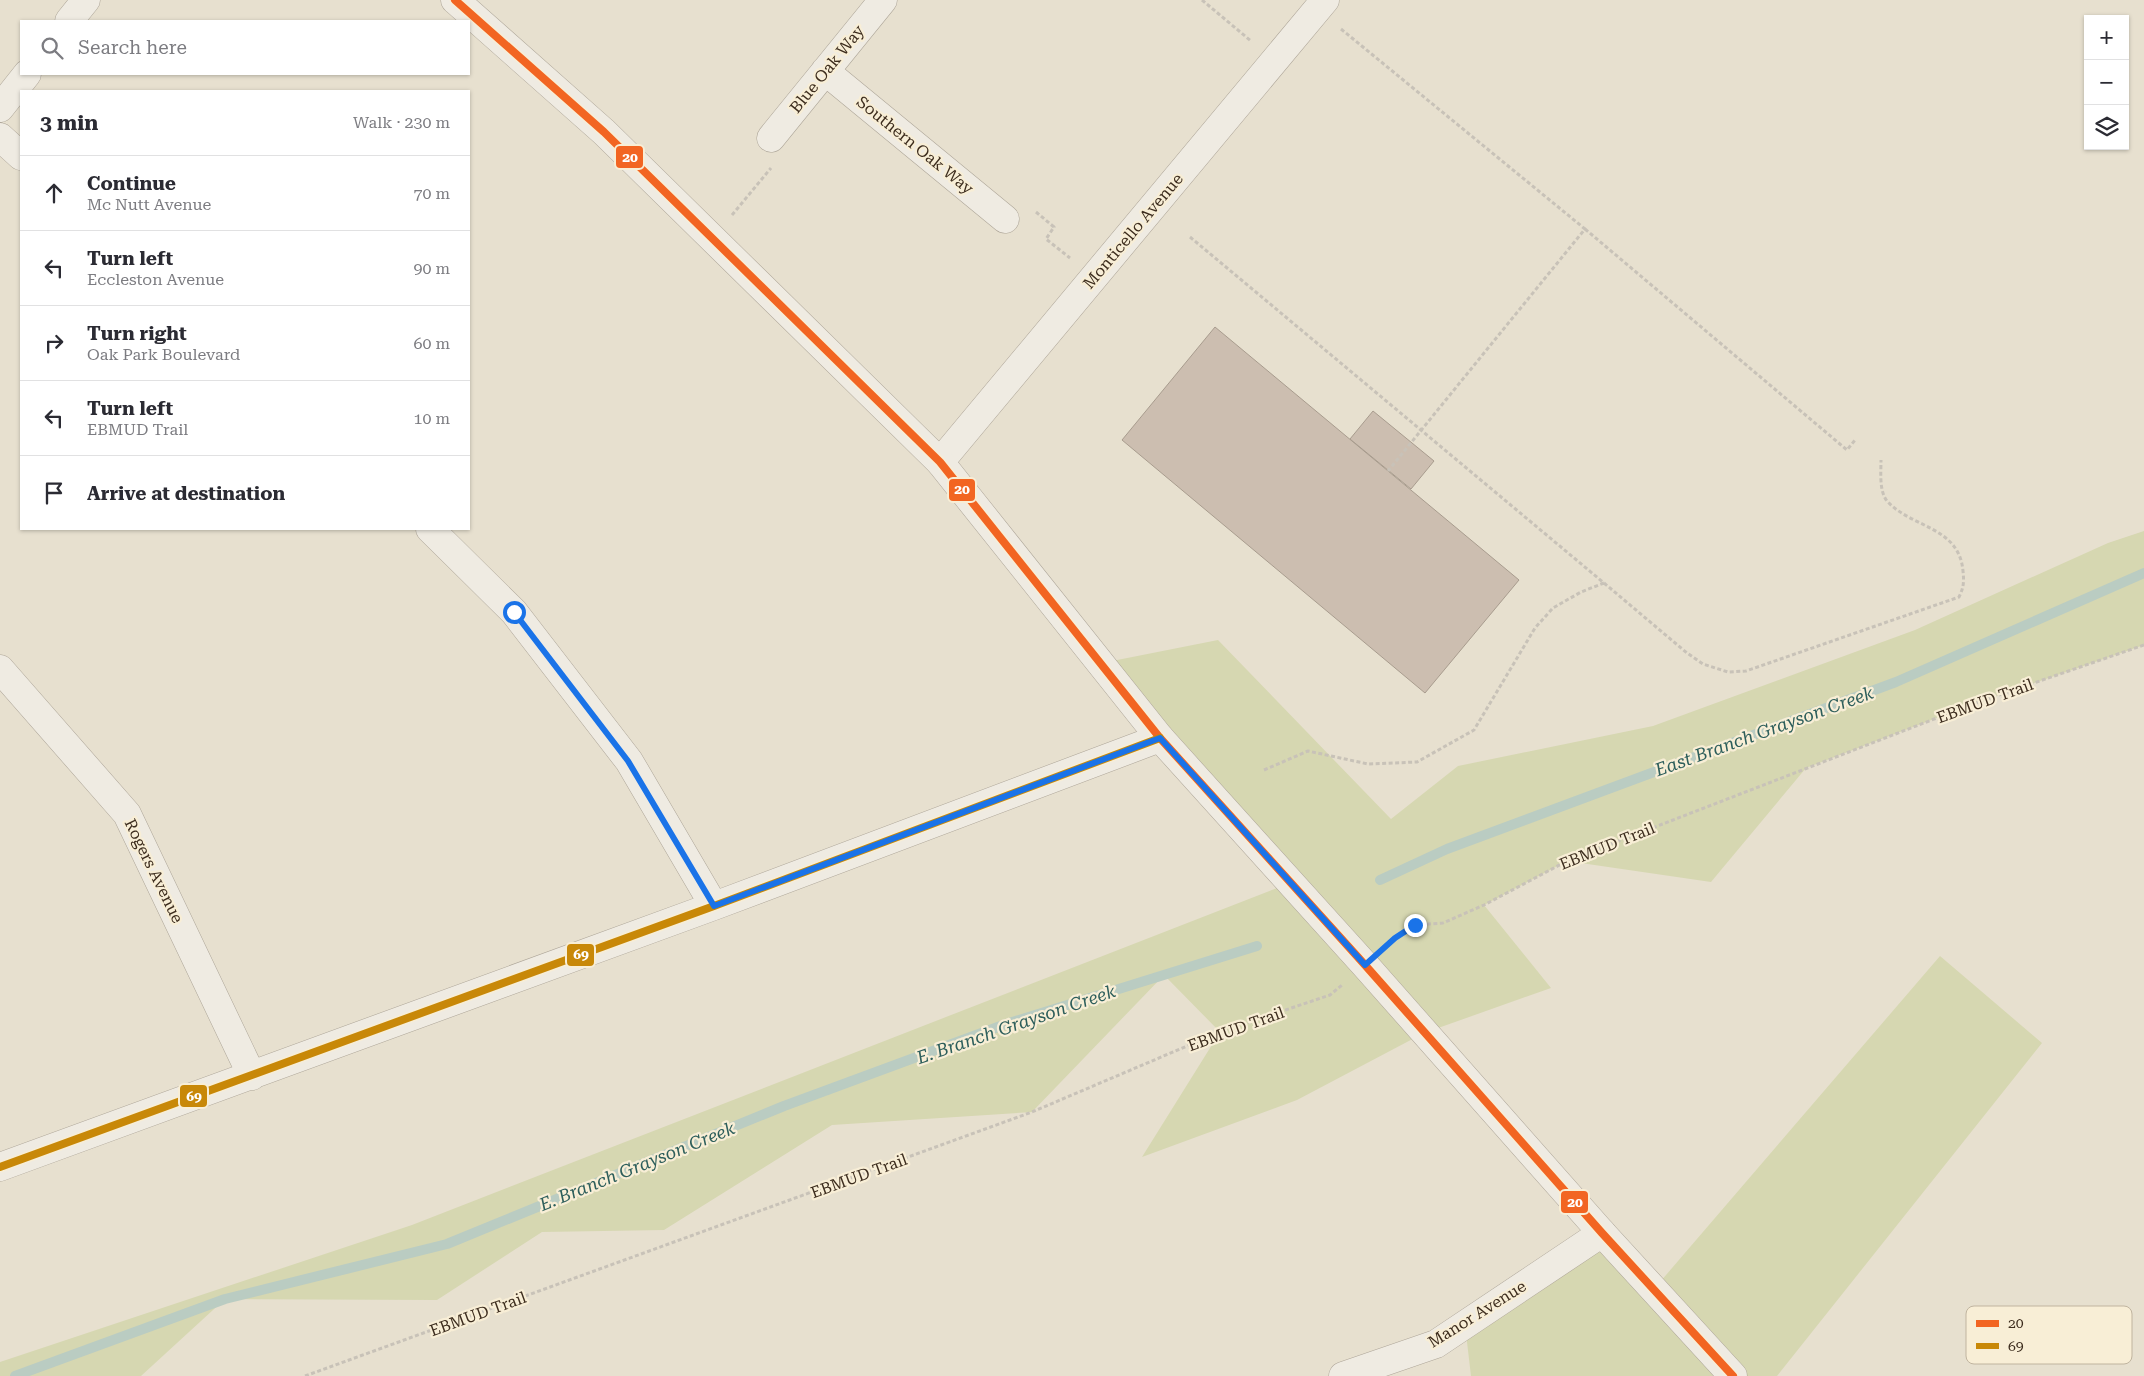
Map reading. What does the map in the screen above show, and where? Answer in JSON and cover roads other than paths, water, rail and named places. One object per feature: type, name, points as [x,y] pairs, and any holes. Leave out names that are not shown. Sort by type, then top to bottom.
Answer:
[{"type":"street","points":[[70,20],[86,0]]},
{"type":"street","points":[[454,0],[604,132],[940,462],[1160,738],[1365,965],[1602,1233],[1733,1376]]},
{"type":"street","name":"Blue Oak Way","points":[[771,138],[883,0]]},
{"type":"street","name":"Monticello Avenue","points":[[940,462],[1321,5]]},
{"type":"street","name":"Southern Oak Way","points":[[825,71],[1005,219]]},
{"type":"street","points":[[0,108],[26,75]]},
{"type":"street","points":[[0,137],[20,155]]},
{"type":"street","points":[[431,530],[514,612],[628,761],[714,906]]},
{"type":"street","name":"Rogers Avenue","points":[[0,669],[127,814],[252,1076]]},
{"type":"street","points":[[0,1167],[714,906],[1160,738]]},
{"type":"street","name":"Manor Avenue","points":[[1343,1376],[1436,1344],[1602,1233]]},
{"type":"waterway","name":"East Branch Grayson Creek","points":[[1380,880],[1447,849],[1896,682],[2144,573]]},
{"type":"waterway","name":"E. Branch Grayson Creek","points":[[15,1376],[225,1299],[447,1244],[784,1106],[1006,1024],[1257,946]]}]
